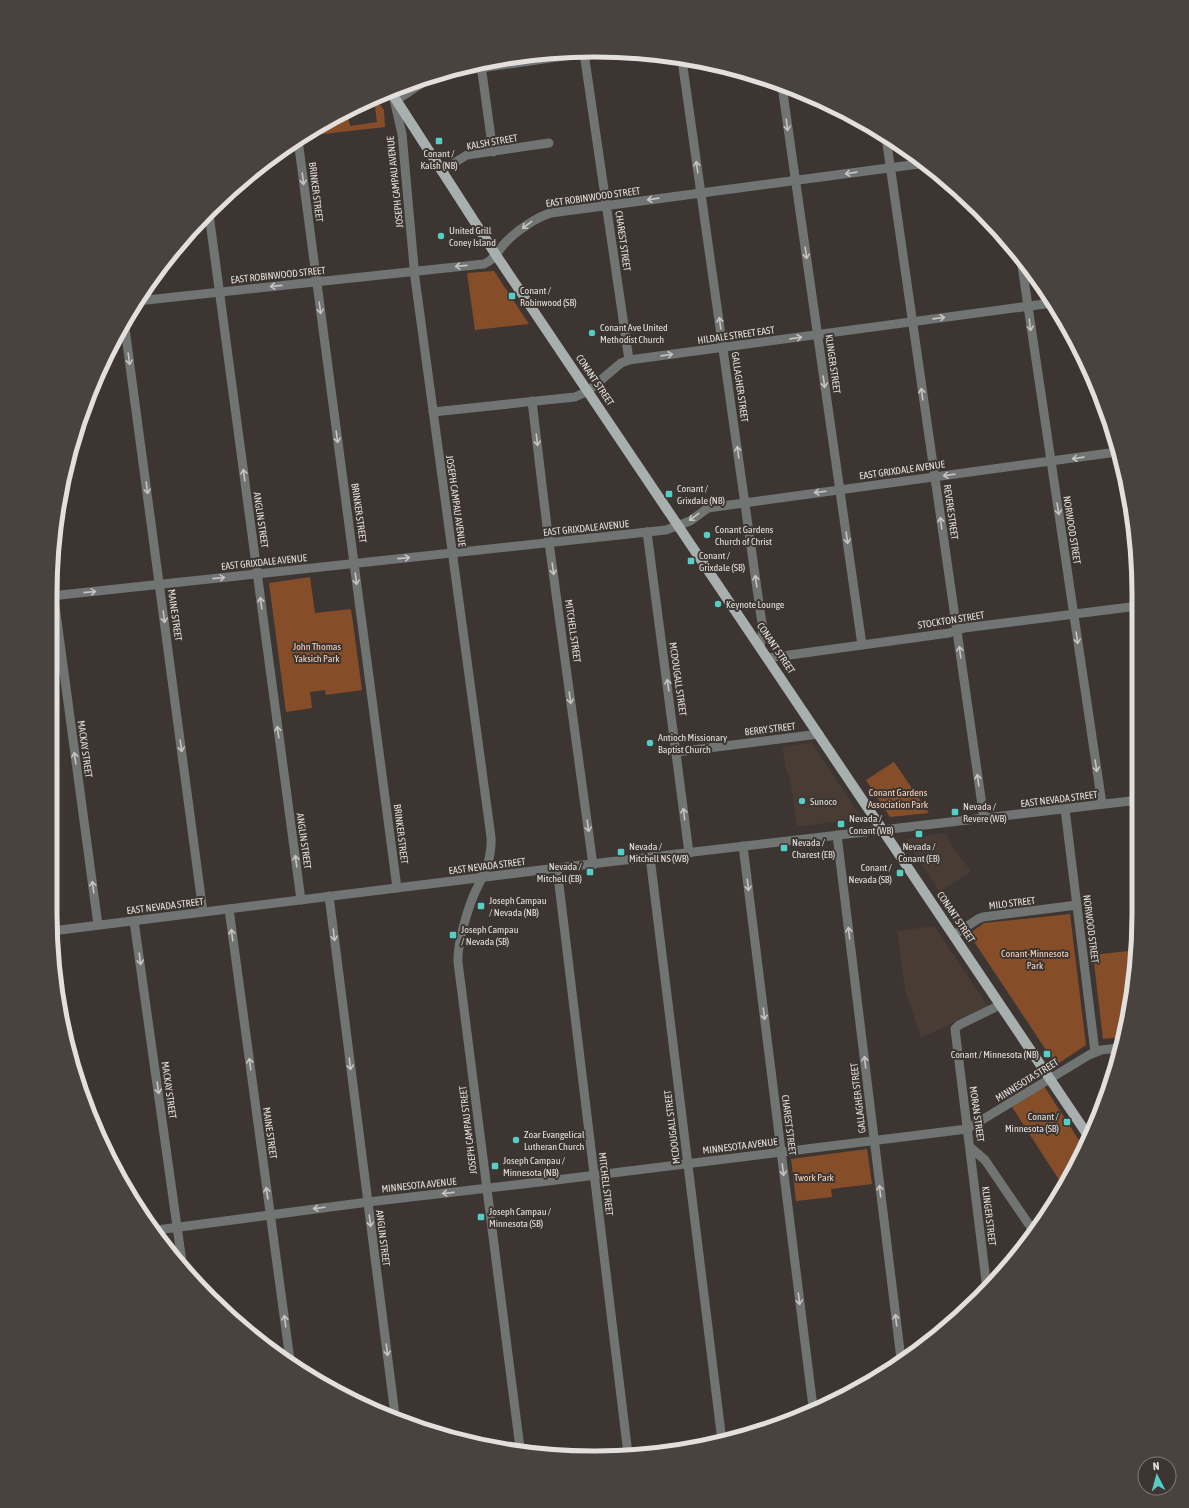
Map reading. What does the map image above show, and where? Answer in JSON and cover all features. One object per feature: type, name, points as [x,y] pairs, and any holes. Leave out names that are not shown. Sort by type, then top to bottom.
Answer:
[{"type":"main road","name":"CONANT STREET","points":[[394,97],[496,255],[1085,1132]]},
{"type":"street","name":"CHAREST STREET","points":[[588,57],[629,360]]},
{"type":"street","name":"GALLAGHER STREET","points":[[683,65],[763,630],[760,647]]},
{"type":"street","points":[[481,69],[493,152]]},
{"type":"street","name":"KLINGER STREET","points":[[783,92],[862,645]]},
{"type":"street","name":"JOSEPH CAMPAU AVENUE","points":[[394,97],[402,134],[415,271],[491,837],[491,849],[483,878],[470,904]]},
{"type":"street","name":"KALSH STREET","points":[[441,171],[467,155],[549,143]]},
{"type":"street","name":"REVERE STREET","points":[[887,144],[984,819]]},
{"type":"street","name":"BRINKER STREET","points":[[299,146],[397,888]]},
{"type":"street","name":"EAST ROBINWOOD STREET","points":[[145,300],[484,264],[489,262],[496,255],[506,242],[540,217],[551,213],[915,163]]},
{"type":"street","name":"ANGLIN STREET","points":[[210,219],[301,900]]},
{"type":"street","name":"NORWOOD STREET","points":[[1023,269],[1102,804]]},
{"type":"street","name":"HILDALE STREET EAST","points":[[433,412],[575,397],[588,391],[621,363],[629,360],[1046,304]]},
{"type":"street","name":"MAINE STREET","points":[[126,332],[203,912]]},
{"type":"street","name":"MITCHELL STREET","points":[[531,401],[593,865]]},
{"type":"street","name":"EAST GRIXDALE AVENUE","points":[[57,595],[666,530],[690,521],[708,508],[1113,453]]},
{"type":"street","name":"MCDOUGALL STREET","points":[[647,532],[677,752],[689,853]]},
{"type":"street","name":"STOCKTON STREET","points":[[768,658],[957,631],[964,628],[1132,607]]},
{"type":"street","name":"MACKAY STREET","points":[[57,632],[98,925]]},
{"type":"street","name":"BERRY STREET","points":[[677,752],[819,734]]},
{"type":"street","name":"EAST NEVADA STREET","points":[[57,930],[556,868],[593,865],[1132,801]]},
{"type":"street","name":"NORWOOD STREET","points":[[1065,809],[1095,1052]]},
{"type":"street","name":"GALLAGHER STREET","points":[[837,835],[900,1355]]},
{"type":"street","name":"CHAREST STREET","points":[[743,846],[813,1404]]},
{"type":"street","name":"MCDOUGALL STREET","points":[[650,857],[721,1436]]},
{"type":"street","name":"MITCHELL STREET","points":[[556,868],[628,1450]]},
{"type":"street","name":"ANGLIN STREET","points":[[329,896],[395,1412]]},
{"type":"street","name":"JOSEPH CAMPAU STREET","points":[[470,904],[458,949],[458,962],[520,1445]]},
{"type":"street","name":"MILO STREET","points":[[954,935],[983,917],[1077,905]]},
{"type":"street","name":"MAINE STREET","points":[[229,909],[289,1355]]},
{"type":"street","name":"MACKAY STREET","points":[[134,921],[181,1257]]},
{"type":"street","name":"MORAN STREET","points":[[1000,1005],[958,1025],[955,1029],[970,1147],[985,1160],[1031,1227]]},
{"type":"street","name":"MINNESOTA STREET","points":[[874,1141],[968,1129],[1095,1052],[1115,1049]]},
{"type":"street","name":"MINNESOTA AVENUE","points":[[160,1230],[368,1202],[594,1176],[874,1141]]},
{"type":"street","name":"KLINGER STREET","points":[[970,1147],[986,1282]]},
{"type":"shaded area","points":[[812,743],[862,818],[797,827],[790,779],[786,769],[782,747]]},
{"type":"shaded area","points":[[946,833],[952,846],[971,871],[940,892],[905,839]]},
{"type":"shaded area","points":[[934,926],[988,1006],[921,1038],[905,990],[897,931]]},
{"type":"green space","points":[[379,103],[384,110],[385,127],[317,135],[348,117],[350,126],[377,122],[375,104]]},
{"type":"green space","points":[[494,271],[529,324],[475,330],[467,273]]},
{"type":"green space","name":"John Thomas Yaksich Park","points":[[310,577],[315,613],[351,609],[362,690],[326,695],[325,690],[310,692],[312,708],[286,712],[269,583]]},
{"type":"green space","name":"Conant Gardens Association Park","points":[[894,762],[929,813],[890,817],[866,780]]},
{"type":"green space","name":"Conant-Minnesota Park","points":[[1070,914],[1086,1045],[1056,1065],[969,934],[984,923]]},
{"type":"green space","name":"Conant-Minnesota Park","points":[[1128,951],[1129,963],[1127,984],[1118,1038],[1103,1039],[1093,955]]},
{"type":"green space","points":[[1044,1086],[1081,1143],[1060,1182],[1012,1107]]},
{"type":"green space","name":"Twork Park","points":[[867,1149],[872,1184],[831,1189],[832,1197],[796,1201],[791,1159]]},
{"type":"place","name":"Conant / Kalsh (NB)","points":[[439,141]]},
{"type":"place","name":"United Grill Coney Island","points":[[441,236]]},
{"type":"place","name":"Conant / Robinwood (SB)","points":[[512,296]]},
{"type":"place","name":"Conant Ave United Methodist Church","points":[[592,333]]},
{"type":"place","name":"Conant / Grixdale (NB)","points":[[669,494]]},
{"type":"place","name":"Conant Gardens Church of Christ","points":[[707,535]]},
{"type":"place","name":"Conant / Grixdale (SB)","points":[[691,561]]},
{"type":"place","name":"Keynote Lounge","points":[[718,604]]},
{"type":"place","name":"Antioch Missionary Baptist Church","points":[[650,743]]},
{"type":"place","name":"Sunoco","points":[[802,801]]},
{"type":"place","name":"Nevada / Revere (WB)","points":[[955,812]]},
{"type":"place","name":"Nevada / Conant (WB)","points":[[841,824]]},
{"type":"place","name":"Nevada / Conant (EB)","points":[[919,834]]},
{"type":"place","name":"Nevada / Charest (EB)","points":[[784,848]]},
{"type":"place","name":"Nevada / Mitchell NS (WB)","points":[[621,852]]},
{"type":"place","name":"Nevada / Mitchell (EB)","points":[[590,872]]},
{"type":"place","name":"Conant / Nevada (SB)","points":[[900,873]]},
{"type":"place","name":"Joseph Campau / Nevada (NB)","points":[[481,906]]},
{"type":"place","name":"Joseph Campau / Nevada (SB)","points":[[453,935]]},
{"type":"place","name":"Conant / Minnesota (NB)","points":[[1047,1054]]},
{"type":"place","name":"Conant / Minnesota (SB)","points":[[1067,1122]]},
{"type":"place","name":"Zoar Evangelical Lutheran Church","points":[[516,1140]]},
{"type":"place","name":"Joseph Campau / Minnesota (NB)","points":[[495,1166]]},
{"type":"place","name":"Joseph Campau / Minnesota (SB)","points":[[481,1217]]}]
